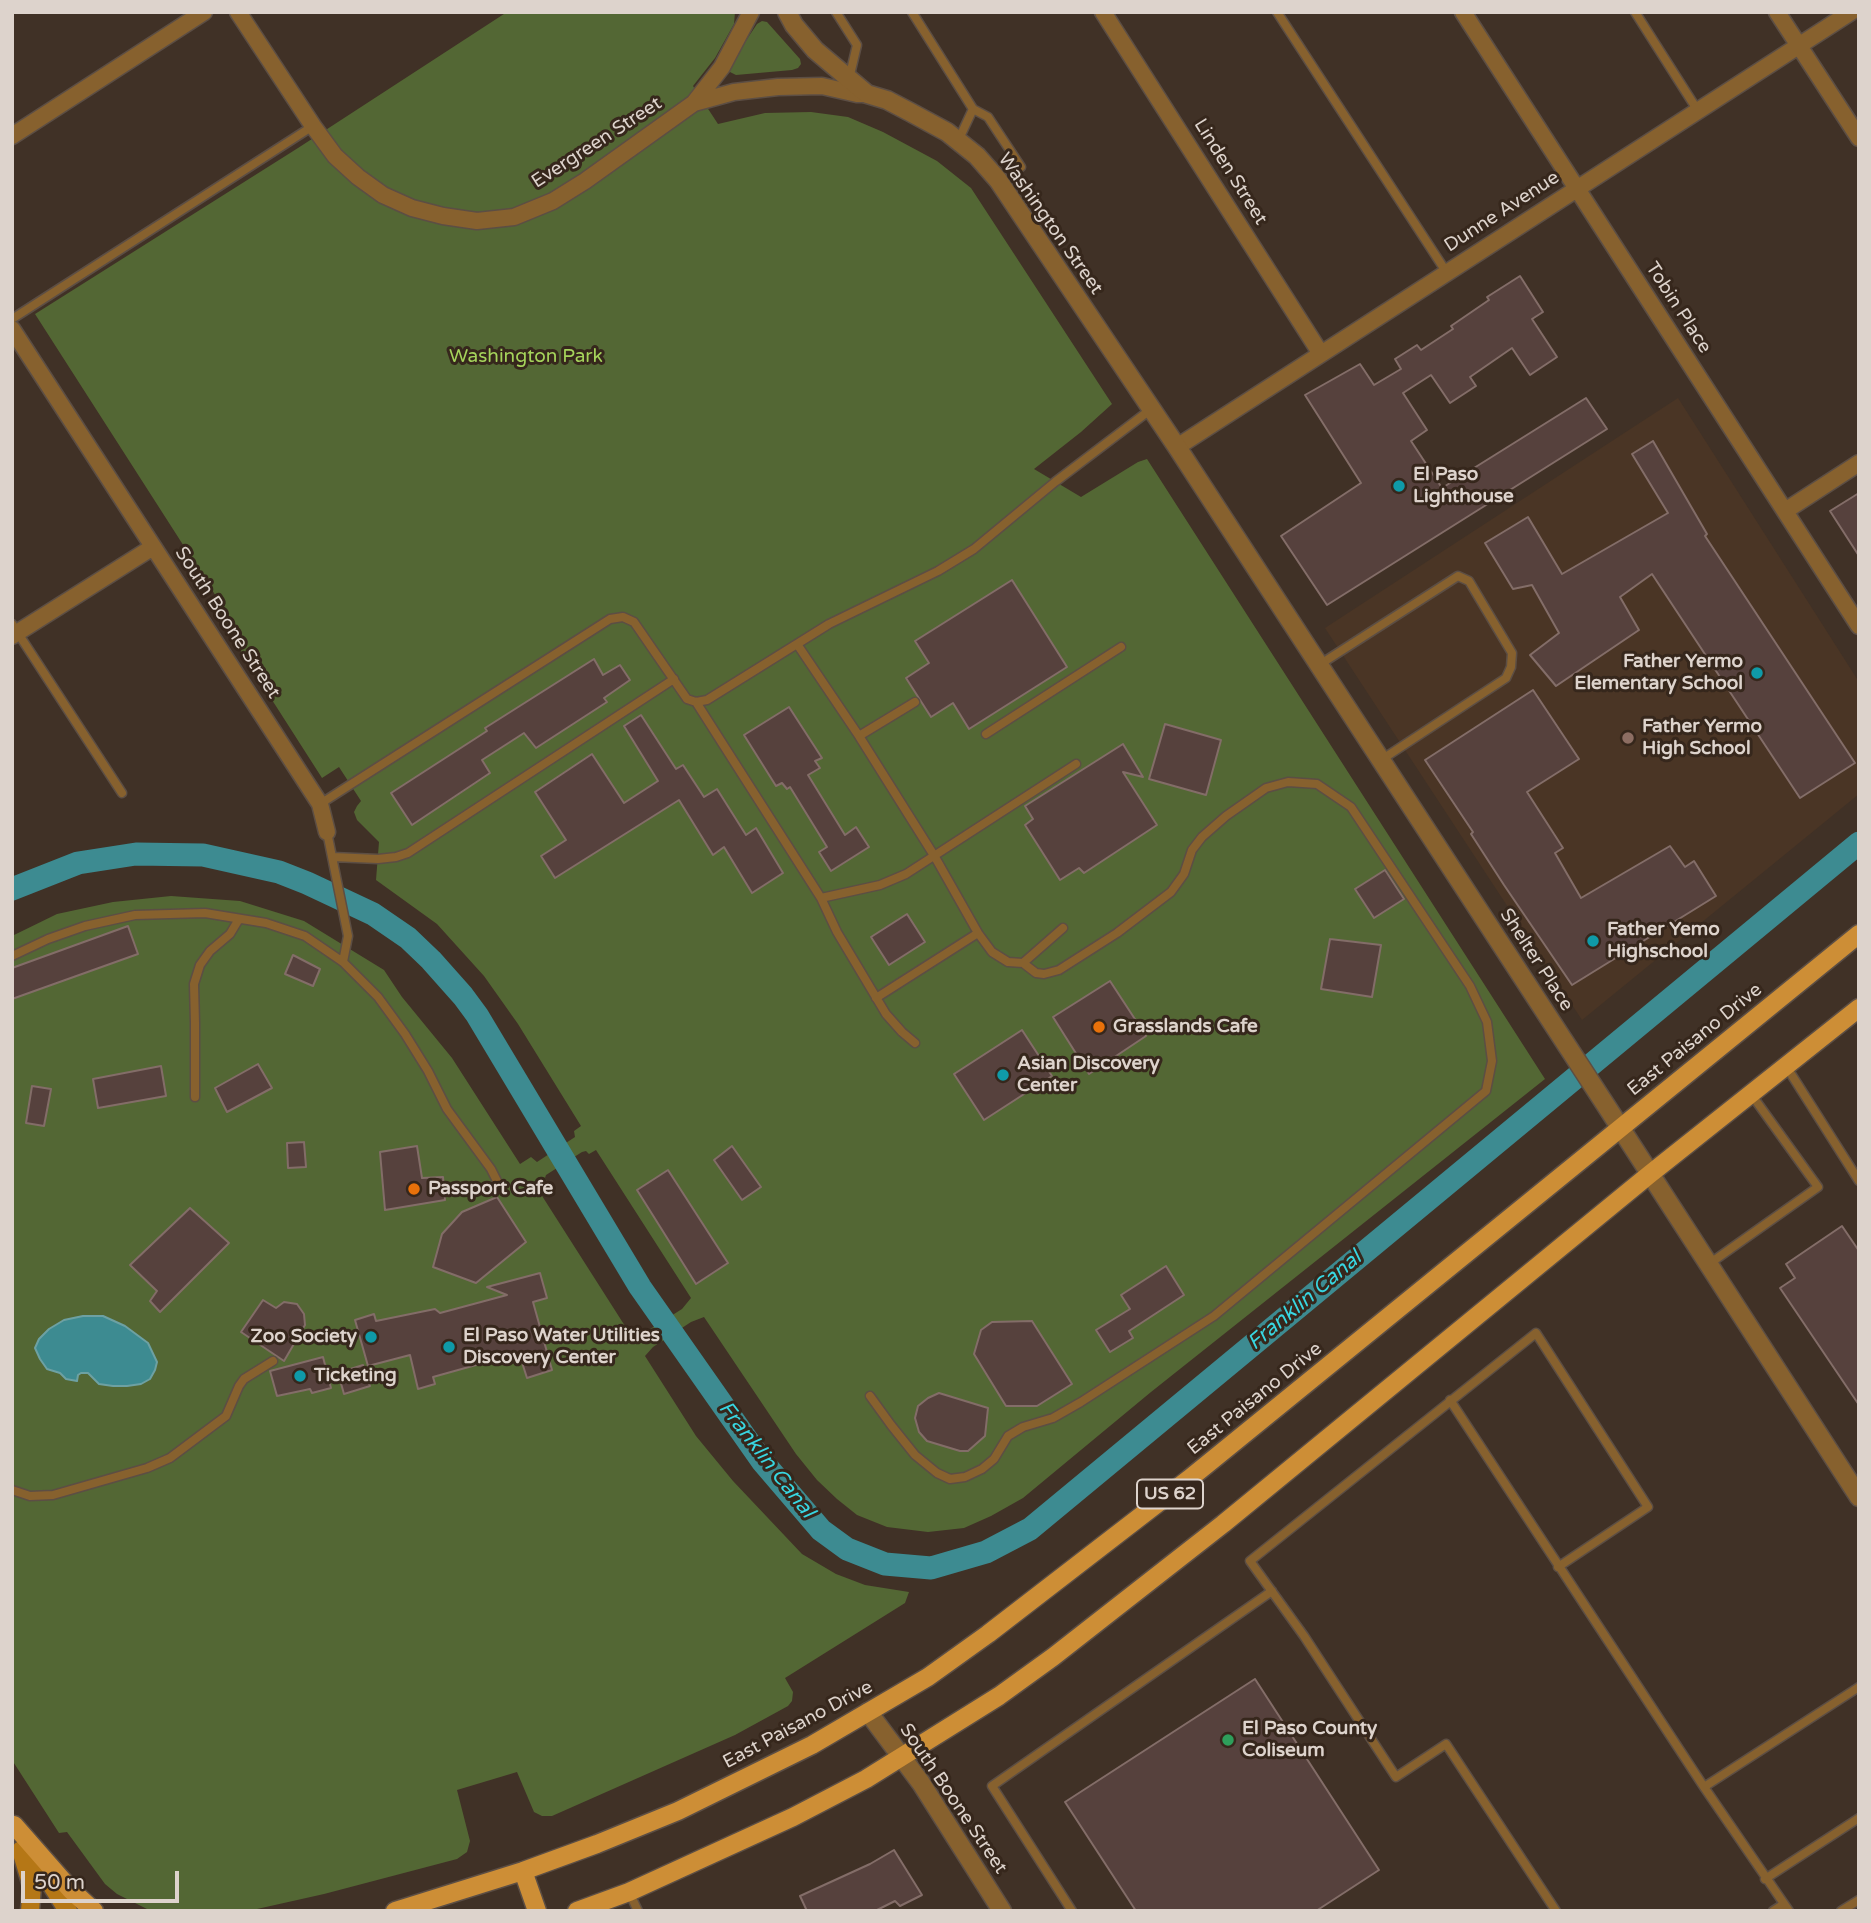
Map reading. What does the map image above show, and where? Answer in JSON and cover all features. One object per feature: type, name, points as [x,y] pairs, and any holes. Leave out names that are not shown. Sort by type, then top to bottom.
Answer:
[{"type":"main road","name":"East Paisano Drive","points":[[395,1911],[523,1871],[678,1811],[812,1745],[928,1676],[1189,1479],[1859,934]]},
{"type":"main road","name":"US 62","points":[[577,1911],[629,1892],[793,1817],[866,1779],[999,1696],[1223,1524],[1650,1174],[1858,1008]]},
{"type":"main road","points":[[13,1824],[32,1886],[30,1911]]},
{"type":"main road","points":[[13,1824],[68,1911]]},
{"type":"main road","points":[[13,1824],[71,1890],[94,1911]]},
{"type":"main road","points":[[523,1871],[537,1911]]},
{"type":"street","points":[[12,136],[204,12]]},
{"type":"street","name":"Evergreen Street","points":[[238,12],[335,156],[358,177],[383,195],[412,208],[477,221],[514,218],[553,201],[694,103],[722,67],[751,12]]},
{"type":"street","name":"Washington Street","points":[[787,12],[815,50],[867,94],[887,100],[947,132],[977,156],[998,180],[1177,447]]},
{"type":"street","name":"Linden Street","points":[[1103,12],[1321,354]]},
{"type":"street","name":"Tobin Place","points":[[1463,12],[1859,626]]},
{"type":"street","points":[[1777,12],[1859,138]]},
{"type":"street","name":"Dunne Avenue","points":[[1177,447],[1851,12]]},
{"type":"street","name":"Evergreen Street","points":[[694,103],[734,92],[778,87],[822,86],[867,94]]},
{"type":"street","name":"South Boone Street","points":[[12,330],[320,804],[327,832]]},
{"type":"street","name":"Shelter Place","points":[[1177,447],[1859,1497]]},
{"type":"street","points":[[1785,511],[1859,464]]},
{"type":"street","points":[[14,631],[153,547]]},
{"type":"street","name":"South Boone Street","points":[[868,1712],[922,1783],[1002,1911]]},
{"type":"lane","points":[[836,12],[857,45],[849,79]]},
{"type":"lane","points":[[912,12],[973,109],[988,117],[1021,167]]},
{"type":"lane","points":[[1277,12],[1447,273]]},
{"type":"lane","points":[[1635,12],[1698,111]]},
{"type":"lane","points":[[958,141],[973,109]]},
{"type":"lane","points":[[12,319],[313,125]]},
{"type":"lane","points":[[696,702],[708,699],[829,624],[938,571],[974,549],[1055,482],[1150,410]]},
{"type":"lane","points":[[1319,665],[1458,576],[1469,581],[1512,653],[1511,667],[1506,678],[1381,760]]},
{"type":"lane","points":[[320,804],[610,619],[624,617],[634,622],[687,698],[696,702],[821,898],[837,932],[886,1014],[915,1043]]},
{"type":"lane","points":[[14,631],[122,793]]},
{"type":"lane","points":[[797,644],[935,857],[978,933],[992,952],[1008,962],[1023,963],[1036,973],[1059,970],[1117,933],[1171,892],[1184,874],[1192,850],[1202,837],[1226,816],[1266,788],[1288,782],[1317,784],[1351,807],[1470,986],[1487,1022],[1492,1061],[1486,1091],[1214,1316],[1072,1407],[1053,1418],[1023,1427],[1008,1436],[994,1459],[982,1469],[964,1477],[950,1479],[937,1473],[915,1455],[870,1396]]},
{"type":"lane","points":[[986,734],[1121,647]]},
{"type":"lane","points":[[334,861],[378,859],[408,853],[674,679]]},
{"type":"lane","points":[[859,736],[915,702]]},
{"type":"lane","points":[[821,898],[880,885],[906,874],[1076,764]]},
{"type":"lane","name":"South Boone Street","points":[[327,832],[348,936],[343,962]]},
{"type":"lane","points":[[12,956],[85,926],[135,915],[205,913],[267,923],[305,936],[343,962],[378,997],[429,1071],[447,1109],[491,1169],[498,1183]]},
{"type":"lane","points":[[195,1097],[194,984],[200,965],[210,951],[230,934],[239,919]]},
{"type":"lane","points":[[1023,963],[1063,928]]},
{"type":"lane","points":[[876,998],[978,933]]},
{"type":"lane","points":[[1786,1066],[1859,1181]]},
{"type":"lane","points":[[1709,1264],[1818,1186],[1751,1094]]},
{"type":"lane","points":[[1556,1911],[1446,1744],[1396,1777],[1304,1636],[1250,1561],[1536,1333],[1648,1507],[1558,1567]]},
{"type":"lane","points":[[12,1490],[30,1496],[53,1495],[147,1468],[170,1458],[226,1416],[244,1379],[273,1361]]},
{"type":"lane","points":[[1450,1400],[1558,1567],[1786,1907],[1773,1911]]},
{"type":"lane","points":[[1072,1911],[992,1786],[1272,1591]]},
{"type":"lane","points":[[1704,1787],[1859,1687]]},
{"type":"lane","points":[[1765,1879],[1859,1818]]},
{"type":"lane","points":[[629,1892],[638,1911]]},
{"type":"lane","points":[[1841,1911],[1859,1900]]},
{"type":"shaded area","name":"Father Yermo High School","points":[[1678,398],[1859,682],[1859,794],[1582,1020],[1325,628]]},
{"type":"green space","name":"Washington Park","points":[[507,12],[735,12],[734,24],[715,58],[693,86],[718,124],[765,113],[811,112],[848,117],[937,161],[971,188],[1112,404],[1034,469],[1081,497],[1147,459],[1545,1079],[1151,1392],[1023,1498],[964,1528],[928,1532],[887,1527],[857,1515],[817,1480],[796,1454],[704,1317],[691,1322],[653,1347],[645,1356],[696,1436],[733,1481],[802,1554],[836,1574],[865,1585],[909,1592],[905,1603],[785,1678],[793,1692],[788,1706],[735,1735],[552,1816],[542,1816],[534,1812],[517,1772],[457,1790],[470,1841],[467,1852],[457,1859],[257,1909],[151,1911],[117,1894],[105,1884],[67,1832],[59,1833],[12,1760],[12,936],[57,914],[113,902],[171,896],[240,901],[304,921],[384,970],[402,997],[452,1058],[520,1164],[531,1157],[537,1162],[575,1137],[574,1131],[581,1126],[518,1024],[484,976],[437,924],[376,880],[379,842],[357,820],[354,812],[361,801],[339,767],[322,778],[217,614],[221,604],[35,314]],"holes":[[[596,1150],[691,1298],[682,1309],[644,1333],[632,1337],[537,1188],[547,1182],[546,1175],[582,1152],[589,1154]]]},
{"type":"green space","points":[[767,22],[800,59],[801,64],[792,70],[736,75],[730,72],[729,66],[757,24]]},
{"type":"water","points":[[103,1316],[125,1326],[148,1343],[157,1362],[150,1379],[141,1384],[113,1386],[99,1384],[88,1373],[78,1375],[77,1381],[66,1379],[60,1373],[47,1369],[35,1348],[39,1339],[64,1320]]},
{"type":"building","name":"El Paso Lighthouse","points":[[1520,276],[1543,312],[1532,319],[1557,357],[1530,375],[1512,348],[1470,377],[1476,386],[1450,403],[1431,375],[1403,393],[1427,430],[1411,441],[1442,488],[1586,398],[1607,429],[1327,605],[1281,536],[1361,483],[1305,395],[1360,364],[1374,385],[1401,369],[1395,359],[1417,345],[1421,350],[1453,329],[1451,326],[1489,300],[1487,297]]},
{"type":"building","points":[[1653,441],[1707,534],[1705,536],[1855,763],[1800,798],[1652,574],[1620,597],[1639,630],[1556,686],[1530,655],[1559,633],[1532,585],[1513,589],[1485,543],[1528,517],[1562,574],[1668,513],[1632,454]]},
{"type":"building","points":[[1859,493],[1859,556],[1830,511]]},
{"type":"building","points":[[1012,580],[1067,667],[969,729],[953,703],[931,717],[906,678],[929,663],[915,641]]},
{"type":"building","points":[[594,659],[603,675],[620,665],[630,680],[604,698],[607,702],[536,748],[524,733],[482,760],[490,773],[412,825],[391,793],[487,731],[485,728]]},
{"type":"building","points":[[1533,690],[1579,759],[1527,792],[1563,848],[1555,853],[1581,898],[1670,846],[1685,867],[1694,861],[1716,896],[1572,985],[1504,885],[1471,834],[1473,832],[1425,760]]},
{"type":"building","points":[[789,707],[822,758],[815,761],[820,768],[808,775],[845,835],[856,827],[869,847],[831,871],[819,852],[827,847],[790,787],[787,789],[782,783],[776,786],[744,735]]},
{"type":"building","points":[[641,715],[676,769],[683,765],[704,797],[717,789],[746,835],[756,828],[783,873],[752,893],[724,847],[713,855],[679,800],[555,878],[541,856],[566,840],[535,792],[592,754],[624,803],[658,781],[624,726]]},
{"type":"building","points":[[1165,724],[1221,740],[1206,795],[1149,779]]},
{"type":"building","points":[[1123,744],[1143,777],[1123,772],[1157,825],[1084,873],[1079,868],[1060,880],[1025,825],[1033,819],[1025,806]]},
{"type":"building","points":[[1385,870],[1404,899],[1374,918],[1355,889]]},
{"type":"building","points":[[907,914],[925,942],[889,965],[871,937]]},
{"type":"building","points":[[128,926],[138,954],[12,999],[12,968]]},
{"type":"building","points":[[1330,939],[1381,945],[1372,997],[1321,989]]},
{"type":"building","points":[[293,955],[320,969],[313,986],[285,974]]},
{"type":"building","name":"Grasslands Cafe","points":[[1110,981],[1146,1036],[1089,1074],[1053,1017]]},
{"type":"building","name":"Asian Discovery Center","points":[[1022,1030],[1052,1076],[984,1120],[954,1074]]},
{"type":"building","points":[[258,1064],[272,1088],[227,1112],[215,1088]]},
{"type":"building","points":[[161,1066],[166,1096],[98,1108],[93,1079]]},
{"type":"building","points":[[32,1086],[51,1089],[44,1126],[26,1123]]},
{"type":"building","points":[[304,1142],[306,1167],[288,1168],[287,1143]]},
{"type":"building","name":"Passport Cafe","points":[[417,1146],[422,1178],[443,1177],[445,1200],[385,1210],[380,1152]]},
{"type":"building","points":[[732,1146],[761,1187],[742,1200],[714,1160]]},
{"type":"building","points":[[668,1170],[728,1263],[696,1284],[637,1190]]},
{"type":"building","points":[[497,1197],[526,1242],[476,1283],[433,1267],[442,1234],[462,1212]]},
{"type":"building","points":[[190,1208],[229,1243],[160,1312],[150,1301],[157,1291],[130,1265]]},
{"type":"building","points":[[1842,1226],[1859,1251],[1859,1405],[1780,1288],[1795,1278],[1786,1264]]},
{"type":"building","points":[[1166,1266],[1184,1295],[1129,1331],[1133,1338],[1110,1352],[1096,1330],[1130,1309],[1121,1295]]},
{"type":"building","points":[[540,1273],[547,1298],[533,1302],[552,1370],[527,1378],[519,1353],[433,1377],[435,1384],[418,1389],[410,1355],[368,1366],[355,1320],[374,1314],[376,1321],[435,1309],[440,1313],[507,1295],[487,1287]]},
{"type":"building","points":[[263,1300],[276,1308],[284,1302],[297,1304],[304,1314],[305,1325],[284,1361],[241,1332]]},
{"type":"building","points":[[1032,1321],[1072,1384],[1037,1406],[1006,1406],[974,1354],[981,1330],[992,1322]]},
{"type":"building","name":"Ticketing","points":[[323,1357],[331,1388],[312,1393],[310,1389],[277,1396],[270,1371]]},
{"type":"building","points":[[363,1365],[370,1386],[344,1394],[338,1373]]},
{"type":"building","points":[[939,1393],[988,1408],[985,1436],[968,1451],[927,1441],[919,1432],[915,1418],[918,1406]]},
{"type":"building","name":"El Paso County Coliseum","points":[[1255,1679],[1379,1870],[1316,1911],[1136,1911],[1065,1802]]},
{"type":"building","points":[[894,1850],[922,1895],[900,1906],[895,1901],[875,1911],[807,1911],[800,1896]]},
{"type":"waterway","name":"Franklin Canal","points":[[12,889],[78,863],[136,854],[203,855],[279,872],[307,883],[373,914],[408,938],[431,960],[477,1015],[640,1287],[762,1461],[821,1530],[847,1549],[885,1564],[931,1568],[986,1552],[1030,1529],[1859,843]]},
{"type":"place","name":"El Paso Lighthouse","points":[[1399,486]]},
{"type":"place","name":"Father Yermo Elementary School","points":[[1757,673]]},
{"type":"place","name":"Father Yermo High School","points":[[1628,738]]},
{"type":"place","name":"Father Yemo Highschool","points":[[1593,941]]},
{"type":"place","name":"Grasslands Cafe","points":[[1099,1027]]},
{"type":"place","name":"Asian Discovery Center","points":[[1003,1075]]},
{"type":"place","name":"Passport Cafe","points":[[414,1189]]},
{"type":"place","name":"Zoo Society","points":[[371,1337]]},
{"type":"place","name":"El Paso Water Utilities Discovery Center","points":[[449,1347]]},
{"type":"place","name":"Ticketing","points":[[300,1376]]},
{"type":"place","name":"El Paso County Coliseum","points":[[1228,1740]]}]
